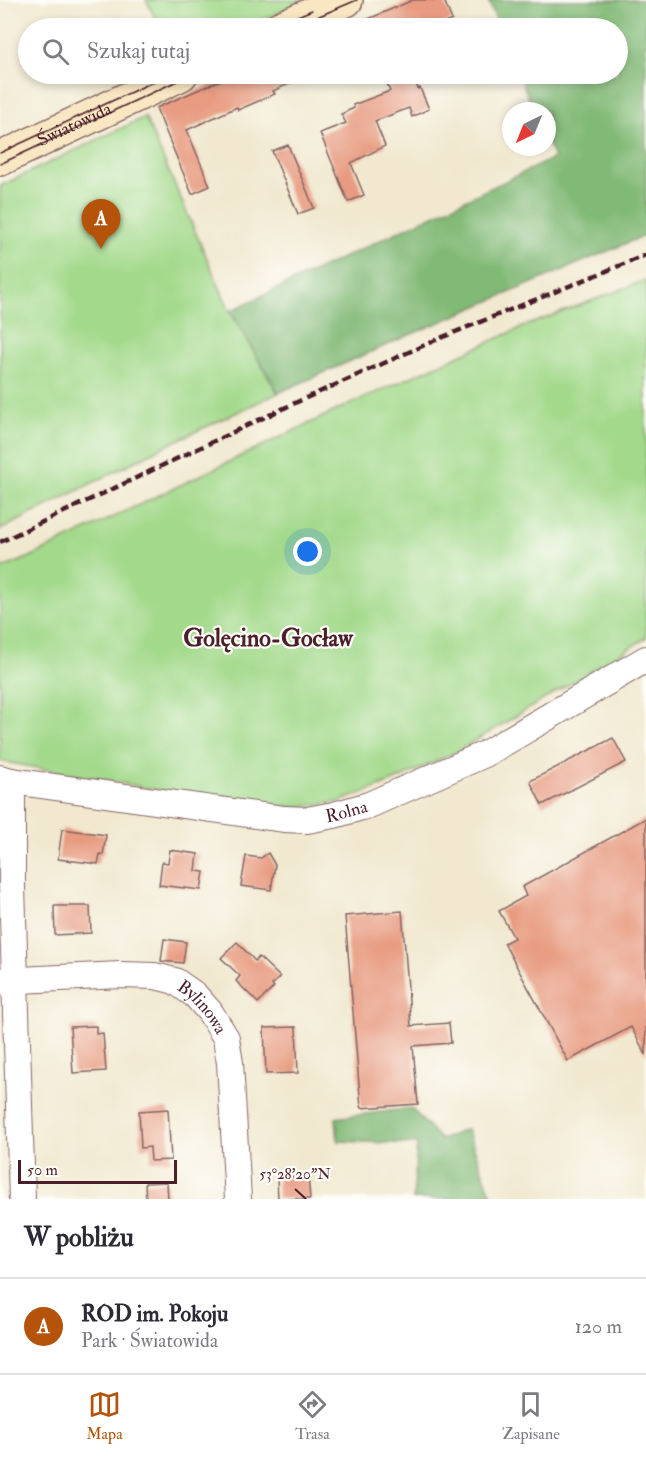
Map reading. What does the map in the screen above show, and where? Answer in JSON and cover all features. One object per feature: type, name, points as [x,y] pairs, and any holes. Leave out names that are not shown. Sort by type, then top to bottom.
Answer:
[{"type":"street","points":[[304,18],[346,0]]},
{"type":"street","name":"Światowida","points":[[0,159],[160,84]]},
{"type":"street","name":"Rolna","points":[[6,780],[284,819],[307,820],[334,815],[369,805],[485,754],[646,659]]},
{"type":"street","points":[[6,780],[12,886],[8,981],[22,1199]]},
{"type":"street","name":"Bylinowa","points":[[8,981],[120,975],[155,976],[175,981],[195,995],[210,1012],[226,1038],[230,1063],[238,1199]]},
{"type":"green space","points":[[146,0],[311,0],[266,18],[156,18]]},
{"type":"green space","points":[[488,0],[646,0],[646,235],[278,393],[230,311],[554,158],[553,156],[556,156],[556,102],[530,102],[523,84],[628,84],[628,18],[496,18]]},
{"type":"green space","points":[[145,117],[230,311],[278,393],[163,447],[0,530],[0,186]]},
{"type":"green space","points":[[646,280],[646,638],[458,751],[394,781],[339,802],[295,807],[214,800],[0,761],[0,569],[28,558],[335,411],[525,326]]},
{"type":"green space","points":[[411,1108],[441,1140],[467,1129],[493,1199],[413,1199],[417,1144],[338,1141],[336,1118]]},
{"type":"building","points":[[413,0],[444,0],[451,18],[371,18]]},
{"type":"building","points":[[212,84],[289,84],[273,91],[275,94],[238,110],[237,107],[187,130],[210,186],[192,194],[156,108]]},
{"type":"building","points":[[387,84],[416,84],[429,109],[412,117],[409,108],[375,121],[385,146],[351,163],[364,195],[348,202],[320,133],[346,123],[341,114],[354,108],[353,105],[390,91]]},
{"type":"building","points":[[288,145],[314,208],[298,214],[272,151]]},
{"type":"building","points":[[613,738],[626,762],[542,805],[530,781]]},
{"type":"building","points":[[646,818],[646,1055],[631,1027],[568,1061],[504,943],[514,938],[499,911],[526,896],[522,887]]},
{"type":"building","points":[[62,829],[106,835],[103,855],[100,854],[98,864],[58,859]]},
{"type":"building","points":[[170,850],[198,854],[196,871],[204,872],[201,890],[159,885],[162,862],[168,863]]},
{"type":"building","points":[[268,853],[275,865],[271,890],[241,886],[246,856],[261,858]]},
{"type":"building","points":[[54,906],[90,906],[91,933],[55,935]]},
{"type":"building","points":[[402,911],[411,1026],[449,1023],[451,1043],[413,1046],[418,1104],[361,1108],[345,916]]},
{"type":"building","points":[[164,939],[186,942],[183,963],[161,961]]},
{"type":"building","points":[[237,942],[255,961],[259,957],[280,977],[272,985],[274,987],[258,1003],[236,981],[240,976],[221,958]]},
{"type":"building","points":[[96,1026],[96,1034],[103,1033],[106,1071],[73,1073],[70,1027]]},
{"type":"building","points":[[296,1027],[298,1073],[266,1074],[264,1028]]},
{"type":"building","points":[[168,1109],[171,1160],[151,1161],[150,1147],[141,1148],[139,1111]]},
{"type":"building","points":[[308,1176],[310,1199],[278,1199],[277,1178]]},
{"type":"building","points":[[167,1182],[168,1199],[146,1199],[145,1183]]},
{"type":"tram line","points":[[315,18],[357,0]]},
{"type":"tram line","points":[[293,18],[312,10]]},
{"type":"tram line","points":[[0,153],[148,84]]},
{"type":"tram line","points":[[0,164],[171,84]]},
{"type":"railway","points":[[0,542],[297,402],[438,339],[646,255]]},
{"type":"place","name":"ROD im. Pokoju","points":[[101,249]]},
{"type":"district","name":"Golęcino-Gocław","points":[[268,638]]}]
